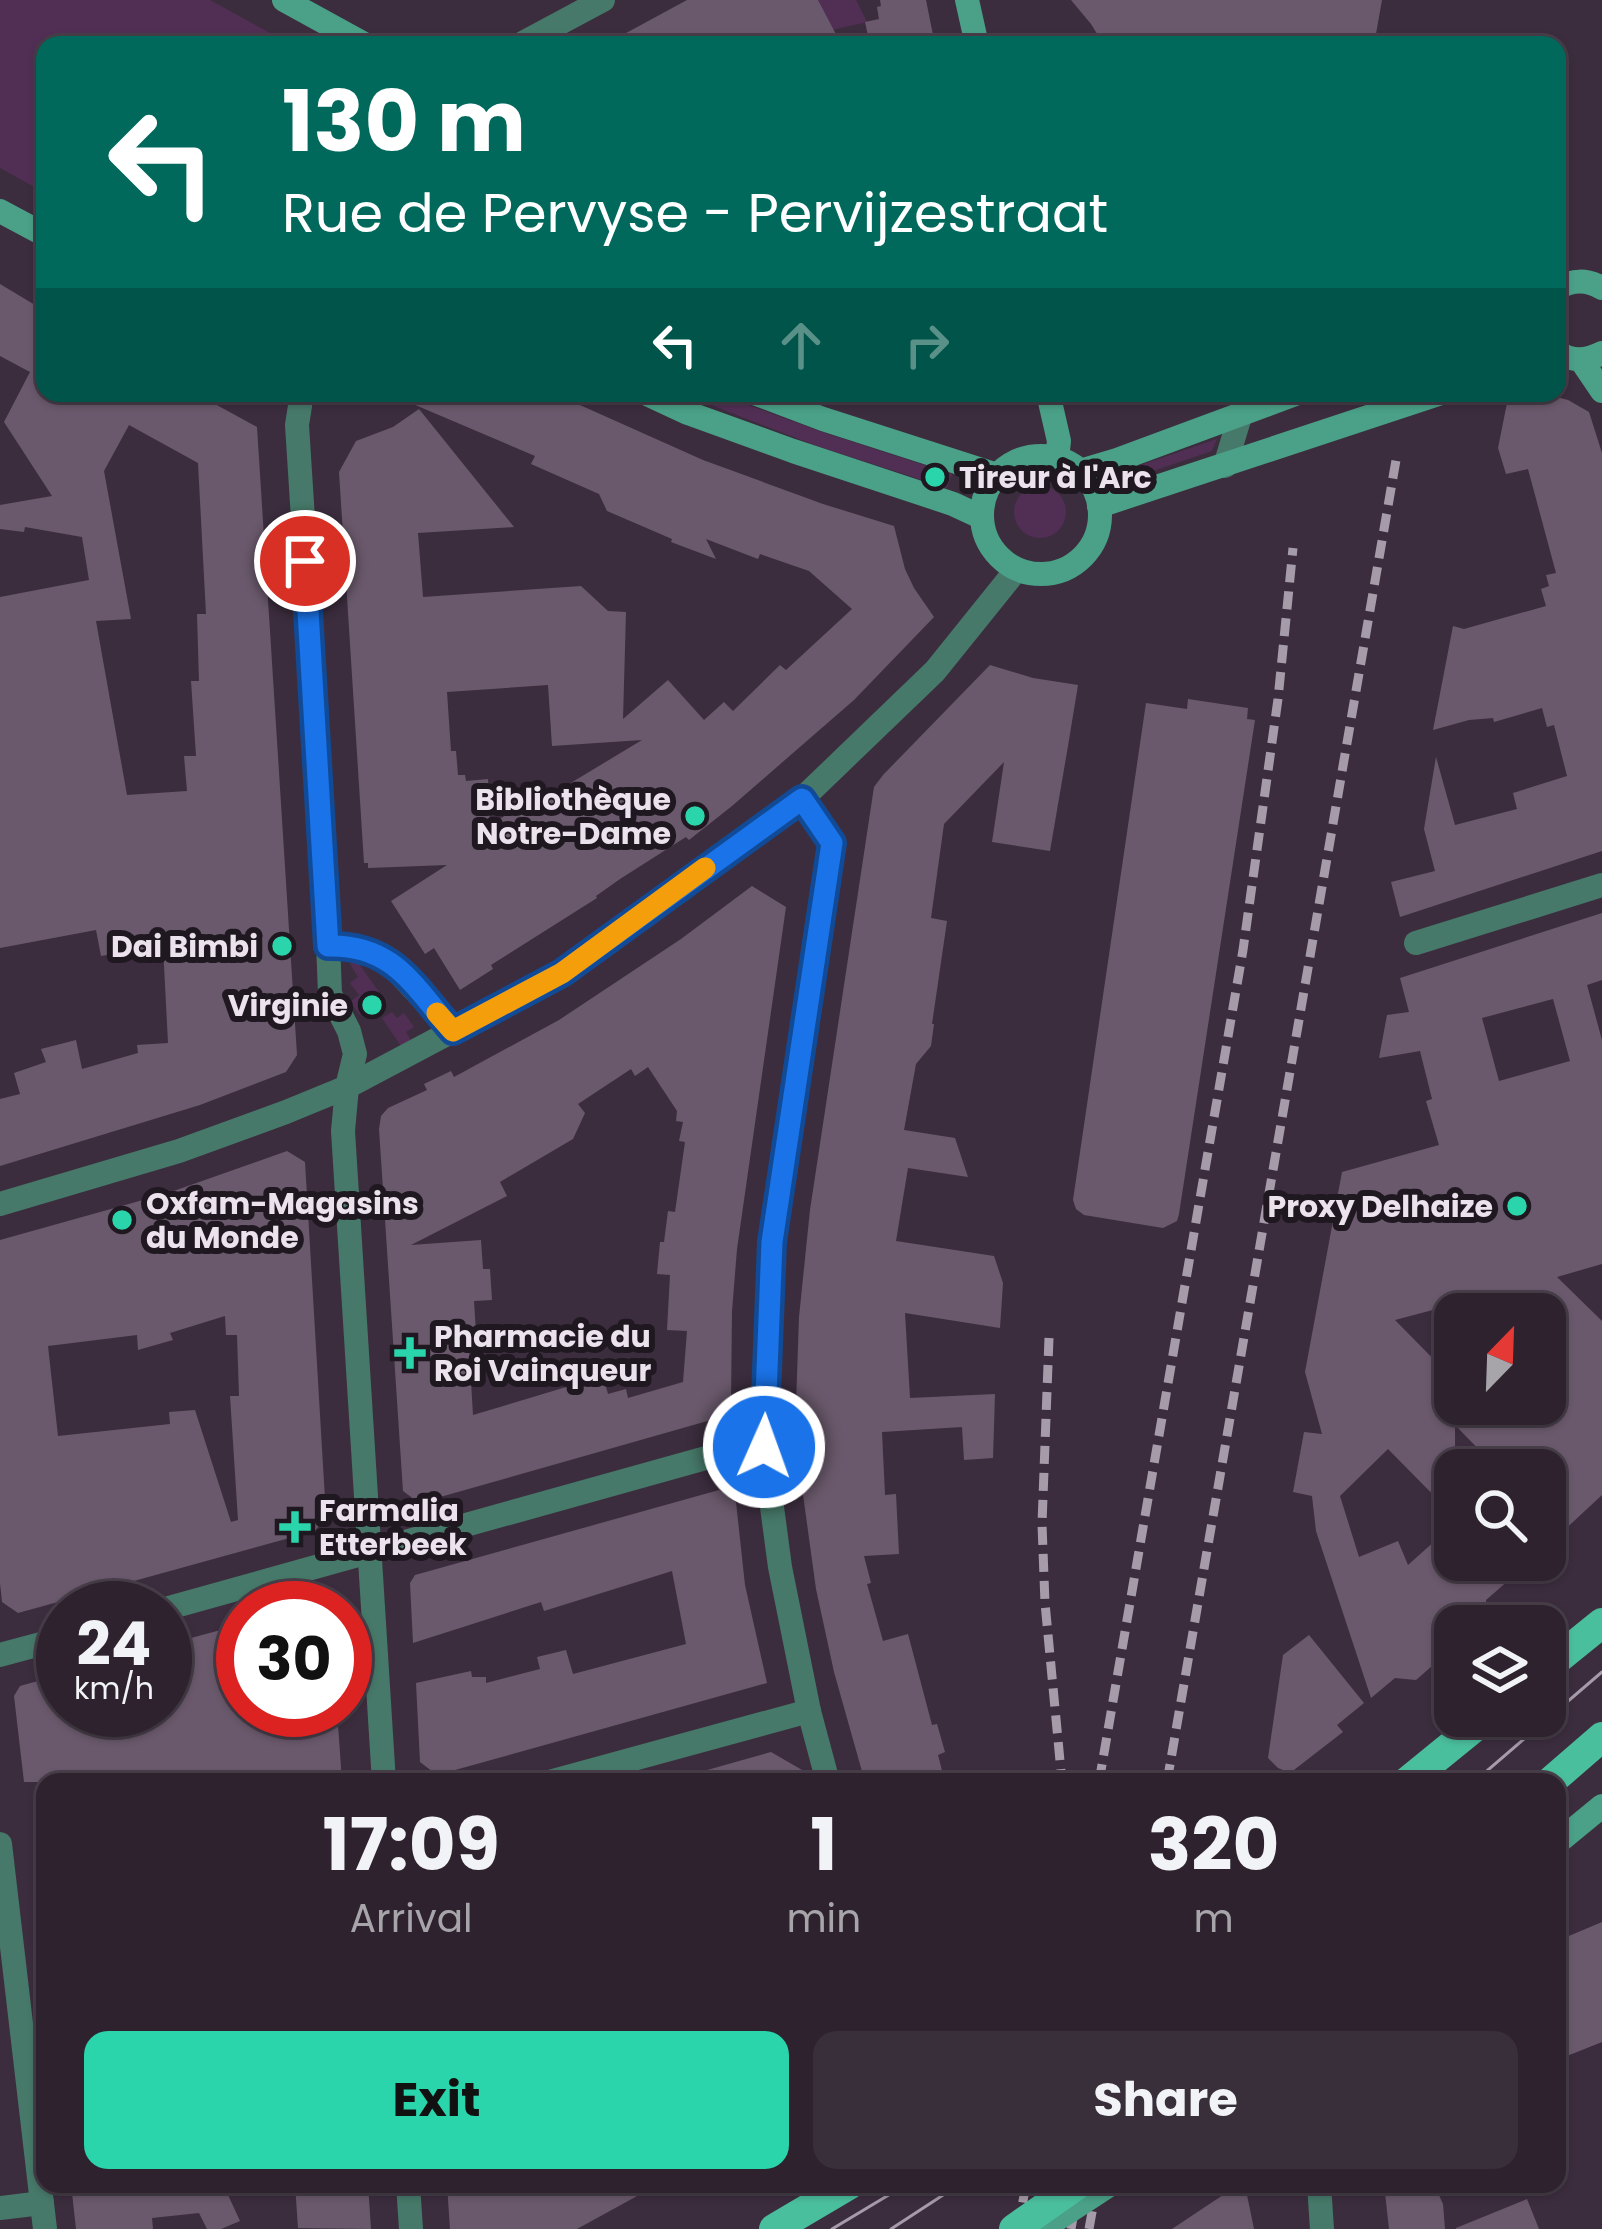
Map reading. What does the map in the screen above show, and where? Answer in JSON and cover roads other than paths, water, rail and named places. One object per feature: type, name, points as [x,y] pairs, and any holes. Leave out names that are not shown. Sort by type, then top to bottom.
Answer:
[{"type":"main road","points":[[1566,1652],[1602,1623]]},
{"type":"main road","points":[[1418,1773],[1462,1737]]},
{"type":"main road","points":[[1560,1773],[1602,1737]]},
{"type":"main road","points":[[774,2229],[835,2193]]},
{"type":"main road","points":[[1014,2229],[1065,2193]]},
{"type":"street","points":[[284,0],[350,36]]},
{"type":"street","points":[[536,36],[603,0]]},
{"type":"street","points":[[967,0],[974,36]]},
{"type":"street","points":[[0,212],[36,231]]},
{"type":"street","points":[[1566,284],[1601,285]]},
{"type":"street","points":[[1571,355],[1602,391]]},
{"type":"street","points":[[301,402],[297,425],[330,994],[350,1031],[355,1054],[343,1131],[383,1773]]},
{"type":"street","points":[[664,402],[981,518]]},
{"type":"street","points":[[778,402],[997,475]]},
{"type":"street","points":[[1050,402],[1059,441],[1057,458]]},
{"type":"street","points":[[1080,471],[1271,402]]},
{"type":"street","points":[[1099,506],[1414,402]]},
{"type":"street","points":[[1225,466],[1241,412]]},
{"type":"street","points":[[1031,457],[1057,458],[1080,471],[1093,487],[1099,506],[1095,538],[1083,556],[1064,570],[1040,574],[1003,560],[992,548],[981,518],[985,495],[997,475],[1031,457]]},
{"type":"street","points":[[0,1204],[262,1122],[347,1087],[562,973],[802,799],[934,671],[1017,569]]},
{"type":"street","points":[[802,799],[832,843],[772,1242],[764,1447],[780,1567],[826,1773]]},
{"type":"street","points":[[1417,943],[1602,885]]},
{"type":"street","points":[[328,946],[346,945],[382,955],[453,1031]]},
{"type":"street","points":[[192,1601],[738,1450],[764,1447]]},
{"type":"street","points":[[0,1655],[36,1645]]},
{"type":"street","points":[[581,1773],[809,1711]]},
{"type":"street","points":[[1566,1836],[1602,1806]]},
{"type":"street","points":[[0,1844],[36,2152]]},
{"type":"street","points":[[41,2193],[45,2229]]},
{"type":"street","points":[[409,2193],[411,2229]]},
{"type":"street","points":[[1042,2229],[1097,2193]]},
{"type":"street","points":[[1320,2193],[1322,2229]]},
{"type":"street","points":[[0,2208],[42,2203]]},
{"type":"tram line","points":[[1484,1773],[1602,1672]]},
{"type":"tram line","points":[[832,2229],[892,2193]]},
{"type":"tram line","points":[[891,2229],[946,2193]]},
{"type":"railway","points":[[1169,1773],[1396,460]]},
{"type":"railway","points":[[1101,1773],[1243,950],[1278,699],[1293,548]]},
{"type":"railway","points":[[1049,1338],[1042,1524],[1061,1773]]},
{"type":"railway","points":[[1018,2229],[1024,2193]]},
{"type":"railway","points":[[1071,2229],[1077,2193]]},
{"type":"railway","points":[[1089,2229],[1095,2193]]},
{"type":"place","name":"Tireur à l'Arc","points":[[935,477]]},
{"type":"place","name":"Bibliothèque Notre-Dame","points":[[695,816]]},
{"type":"place","name":"Dai Bimbi","points":[[282,946]]},
{"type":"place","name":"Virginie","points":[[372,1005]]},
{"type":"place","name":"Proxy Delhaize","points":[[1517,1206]]},
{"type":"place","name":"Oxfam-Magasins du Monde","points":[[122,1220]]},
{"type":"place","name":"Pharmacie du Roi Vainqueur","points":[[410,1353]]},
{"type":"place","name":"Farmalia Etterbeek","points":[[295,1527]]}]
